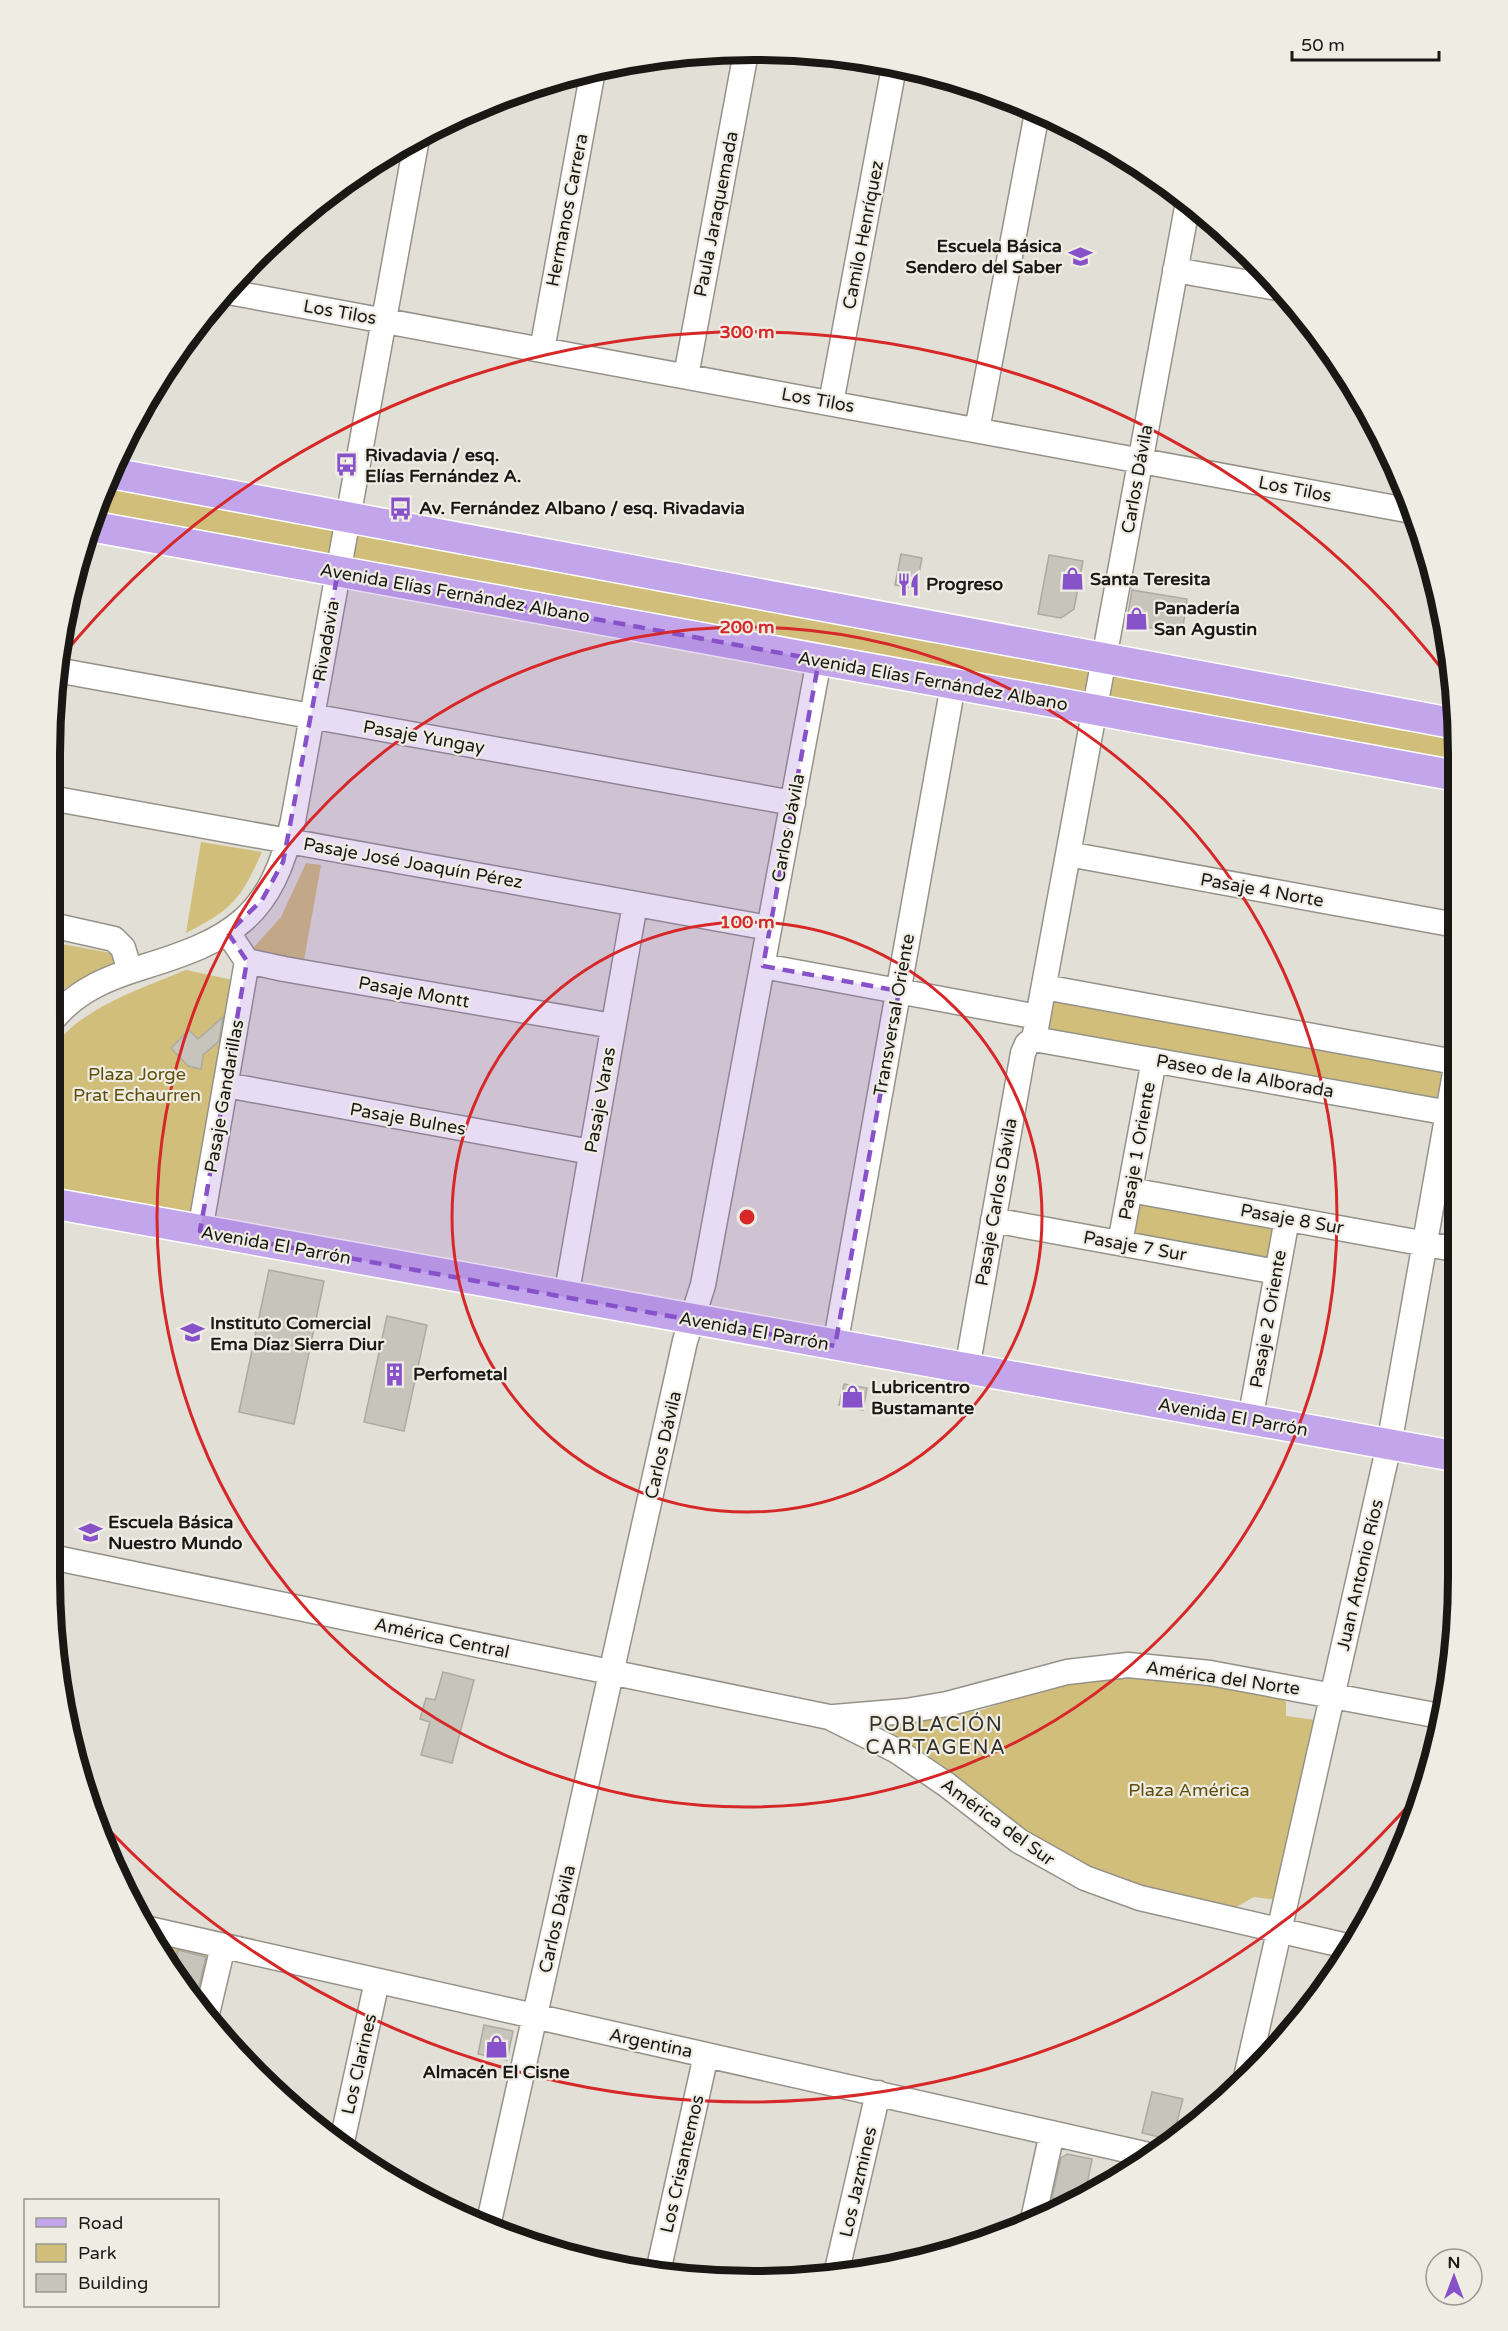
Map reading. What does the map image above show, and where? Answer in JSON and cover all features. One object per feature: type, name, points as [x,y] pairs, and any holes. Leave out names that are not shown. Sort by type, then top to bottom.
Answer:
[{"type":"main road","points":[[119,475],[1104,656],[1447,722]]},
{"type":"main road","name":"Avenida Elías Fernández Albano","points":[[98,528],[1448,774]]},
{"type":"main road","name":"Avenida El Parrón","points":[[60,1205],[693,1321],[1448,1455]]},
{"type":"street","name":"Paula Jaraquemada","points":[[686,376],[744,60]]},
{"type":"street","name":"Camilo Henríquez","points":[[831,403],[893,74]]},
{"type":"street","name":"Hermanos Carrera","points":[[542,350],[591,80]]},
{"type":"street","points":[[977,430],[1036,120]]},
{"type":"street","name":"Rivadavia","points":[[60,1013],[89,989],[130,971],[194,951],[228,933],[262,900],[283,862],[289,841],[415,149]]},
{"type":"street","name":"Carlos Dávila","points":[[1036,1028],[1186,211]]},
{"type":"street","points":[[1176,270],[1267,286]]},
{"type":"street","name":"Los Tilos","points":[[235,293],[1403,509]]},
{"type":"street","name":"Carlos Dávila","points":[[490,2219],[685,1341],[703,1285],[819,660]]},
{"type":"street","name":"Pasaje Yungay","points":[[65,672],[793,803]]},
{"type":"street","name":"Transversal Oriente","points":[[835,1346],[953,685]]},
{"type":"street","name":"Pasaje José Joaquín Pérez","points":[[60,800],[770,928]]},
{"type":"street","name":"Pasaje 4 Norte","points":[[1068,854],[1448,924]]},
{"type":"street","name":"Pasaje Varas","points":[[566,1297],[635,904]]},
{"type":"street","points":[[60,927],[114,939],[123,948],[130,971]]},
{"type":"street","points":[[228,933],[247,961]]},
{"type":"street","name":"Pasaje Montt","points":[[247,961],[613,1026]]},
{"type":"street","name":"Pasaje Gandarillas","points":[[200,1231],[247,961]]},
{"type":"street","name":"Paseo de la Alborada","points":[[763,966],[899,991],[1154,1060],[1448,1113]]},
{"type":"street","points":[[1044,987],[1448,1061]]},
{"type":"street","name":"Pasaje Carlos Dávila","points":[[967,1369],[1023,1053],[1036,1028]]},
{"type":"street","name":"Pasaje 1 Oriente","points":[[1120,1243],[1154,1060]]},
{"type":"street","name":"Pasaje Bulnes","points":[[226,1085],[591,1152]]},
{"type":"street","name":"Juan Antonio Ríos","points":[[1249,2064],[1389,1445],[1425,1243],[1448,1133]]},
{"type":"street","name":"Pasaje 8 Sur","points":[[1130,1190],[1448,1248]]},
{"type":"street","name":"Pasaje 2 Oriente","points":[[1250,1420],[1287,1218]]},
{"type":"street","name":"Pasaje 7 Sur","points":[[993,1220],[1277,1272]]},
{"type":"street","name":"América Central","points":[[60,1559],[829,1717]]},
{"type":"street","name":"América del Norte","points":[[829,1717],[906,1711],[947,1704],[1067,1672],[1128,1665],[1184,1669],[1333,1694],[1434,1715]]},
{"type":"street","name":"América del Sur","points":[[829,1717],[872,1738],[923,1768],[1019,1841],[1064,1869],[1140,1898],[1342,1945]]},
{"type":"street","name":"Argentina","points":[[157,1931],[1141,2153]]},
{"type":"street","points":[[209,2007],[223,1946]]},
{"type":"street","name":"Los Clarines","points":[[343,2136],[377,1981]]},
{"type":"street","name":"Los Crisantemos","points":[[660,2264],[706,2055]]},
{"type":"street","name":"Los Jazmines","points":[[838,2266],[878,2093]]},
{"type":"street","points":[[1035,2211],[1052,2133]]},
{"type":"highlighted area","points":[[338,572],[819,660],[763,966],[899,991],[835,1346],[200,1231],[247,961],[228,933],[262,900],[283,862]]},
{"type":"green space","points":[[116,482],[1447,730],[1448,762],[103,515]]},
{"type":"green space","points":[[201,842],[262,852],[248,881],[233,902],[225,910],[186,933]]},
{"type":"green space","points":[[306,863],[321,865],[303,966],[246,956],[281,917]]},
{"type":"green space","points":[[60,944],[128,956],[60,992]]},
{"type":"green space","name":"Plaza Jorge Prat Echaurren","points":[[186,970],[238,981],[196,1218],[60,1190],[60,1039],[67,1031],[98,1009],[134,991]]},
{"type":"green space","points":[[1047,998],[1448,1069],[1448,1101],[1050,1030]]},
{"type":"green space","points":[[1137,1197],[1277,1222],[1270,1263],[1130,1238]]},
{"type":"green space","name":"Plaza América","points":[[1152,1675],[1269,1692],[1286,1702],[1286,1716],[1316,1720],[1277,1900],[1254,1897],[1231,1910],[1132,1890],[1041,1845],[990,1808],[942,1765],[883,1727],[982,1710],[1069,1679]]},
{"type":"green space","points":[[165,1943],[203,1952],[211,1965],[203,2000]]},
{"type":"building","points":[[901,554],[922,558],[916,589],[895,585]]},
{"type":"building","points":[[1049,555],[1083,561],[1074,609],[1061,618],[1038,614]]},
{"type":"building","points":[[1132,590],[1187,599],[1182,633],[1134,625],[1128,614]]},
{"type":"building","points":[[223,1017],[219,1041],[203,1055],[201,1069],[188,1066],[171,1048],[189,1030],[198,1039]]},
{"type":"building","points":[[269,1270],[324,1281],[294,1424],[239,1412]]},
{"type":"building","name":"Perfometal","points":[[387,1316],[427,1325],[404,1431],[364,1422]]},
{"type":"building","name":"Lubricentro Bustamante","points":[[844,1384],[867,1388],[863,1410],[839,1405]]},
{"type":"building","points":[[443,1672],[474,1680],[452,1763],[421,1755],[430,1722],[420,1719],[426,1698],[435,1700]]},
{"type":"building","points":[[178,1950],[206,1957],[198,1990],[196,1989],[176,1961]]},
{"type":"building","points":[[484,2025],[513,2031],[507,2060],[478,2054]]},
{"type":"building","points":[[1152,2092],[1183,2099],[1175,2129],[1162,2138],[1142,2133]]},
{"type":"building","points":[[1067,2154],[1092,2159],[1087,2185],[1060,2200],[1052,2198],[1061,2158]]},
{"type":"place","name":"Escuela Básica Sendero del Saber","points":[[1080,256]]},
{"type":"place","name":"Rivadavia / esq. Elías Fernández A.","points":[[347,465]]},
{"type":"place","name":"Av. Fernández Albano / esq. Rivadavia","points":[[401,508]]},
{"type":"place","name":"Santa Teresita","points":[[1072,579]]},
{"type":"place","name":"Progreso","points":[[908,584]]},
{"type":"place","name":"Panadería San Agustin","points":[[1136,618]]},
{"type":"place","name":"Instituto Comercial Ema Díaz Sierra Diur","points":[[192,1333]]},
{"type":"place","name":"Perfometal","points":[[395,1374]]},
{"type":"place","name":"Lubricentro Bustamante","points":[[853,1397]]},
{"type":"place","name":"Escuela Básica Nuestro Mundo","points":[[90,1532]]},
{"type":"place","name":"Almacén El Cisne","points":[[496,2046]]},
{"type":"district","name":"POBLACIÓN CARTAGENA","points":[[936,1736]]}]
